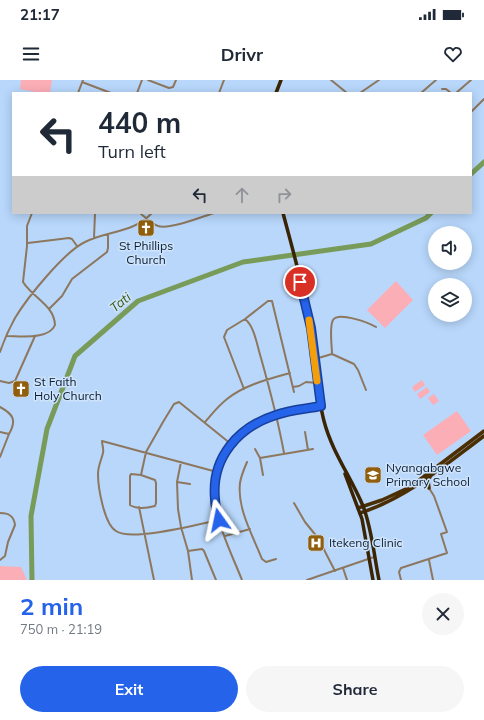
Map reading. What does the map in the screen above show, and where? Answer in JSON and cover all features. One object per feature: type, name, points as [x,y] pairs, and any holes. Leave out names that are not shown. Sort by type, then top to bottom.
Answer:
[{"type":"highway","points":[[276,92],[281,80]]},
{"type":"highway","points":[[283,214],[309,316],[321,406],[328,433],[358,508],[362,512],[379,580]]},
{"type":"highway","points":[[342,466],[363,507],[362,512],[373,580]]},
{"type":"main road","points":[[362,512],[399,497],[418,485],[423,479],[484,431]]},
{"type":"main road","points":[[358,508],[398,493],[430,476],[484,436]]},
{"type":"main road","points":[[429,488],[428,480],[430,476]]},
{"type":"main road","points":[[418,485],[423,484],[429,488]]},
{"type":"street","points":[[137,92],[142,80]]},
{"type":"street","points":[[148,80],[169,88],[172,87],[176,80]]},
{"type":"street","points":[[219,92],[224,80]]},
{"type":"street","points":[[330,80],[346,92]]},
{"type":"street","points":[[361,92],[379,80]]},
{"type":"street","points":[[422,92],[436,80]]},
{"type":"street","points":[[457,92],[471,80]]},
{"type":"street","points":[[78,92],[83,81],[109,92]]},
{"type":"street","points":[[442,89],[446,89],[450,92]]},
{"type":"street","points":[[472,111],[484,99]]},
{"type":"street","points":[[6,336],[35,336],[49,333],[54,329],[55,323],[49,309],[24,285],[23,280],[28,243],[28,226],[32,214]]},
{"type":"street","points":[[94,238],[95,214]]},
{"type":"street","points":[[141,214],[158,226],[167,227],[211,214]]},
{"type":"street","points":[[0,352],[16,317],[63,259],[77,246],[94,238],[126,230],[151,214]]},
{"type":"street","points":[[49,309],[62,296],[72,279],[107,252],[108,234]]},
{"type":"street","points":[[28,243],[69,238],[72,239],[77,246]]},
{"type":"street","points":[[244,389],[224,337],[227,330],[245,319],[268,301],[272,301],[294,392]]},
{"type":"street","points":[[332,354],[332,321],[336,317],[340,316],[362,321],[376,327]]},
{"type":"street","points":[[245,319],[252,328],[277,414],[284,453]]},
{"type":"street","points":[[0,381],[9,383],[15,381],[35,336]]},
{"type":"street","points":[[315,359],[332,354],[356,366],[366,390]]},
{"type":"street","points":[[205,422],[226,400],[244,389],[290,373]]},
{"type":"street","points":[[293,387],[299,386],[306,382],[318,383]]},
{"type":"street","points":[[141,475],[146,452],[176,403],[182,403],[231,444]]},
{"type":"street","points":[[242,580],[219,520],[215,500],[215,482],[217,472],[224,455],[231,444],[249,427],[261,420],[277,414],[321,406]]},
{"type":"street","points":[[0,407],[10,413],[14,425],[0,457]]},
{"type":"street","points":[[0,432],[9,434]]},
{"type":"street","points":[[305,432],[308,450]]},
{"type":"street","points":[[217,472],[102,441],[104,452],[98,469],[100,491],[105,512],[111,526],[119,533],[126,535],[144,534],[219,520]]},
{"type":"street","points":[[255,449],[260,458],[263,475]]},
{"type":"street","points":[[260,458],[314,449]]},
{"type":"street","points":[[181,462],[177,482],[178,509],[181,527],[188,551],[192,580]]},
{"type":"street","points":[[247,462],[241,478],[240,491],[243,509],[264,561],[266,562],[276,559]]},
{"type":"street","points":[[133,474],[155,480],[156,483],[156,504],[152,507],[139,508],[130,505],[130,476],[133,474]]},
{"type":"street","points":[[401,580],[399,572],[401,568],[447,553],[441,534],[447,532],[437,502],[423,479]]},
{"type":"street","points":[[177,482],[190,484]]},
{"type":"street","points":[[294,503],[305,522],[318,538],[335,570]]},
{"type":"street","points":[[139,508],[154,580]]},
{"type":"street","points":[[0,513],[8,513],[12,517],[15,525],[8,542],[5,556],[0,560]]},
{"type":"street","points":[[225,536],[250,529]]},
{"type":"street","points":[[188,551],[202,549],[204,551],[216,580]]},
{"type":"street","points":[[307,580],[374,557]]},
{"type":"street","points":[[429,559],[433,580]]},
{"type":"street","points":[[343,568],[347,580]]},
{"type":"shaded area","points":[[21,80],[52,80],[50,92],[36,92],[20,89]]},
{"type":"shaded area","points":[[396,281],[413,300],[385,328],[367,310]]},
{"type":"shaded area","points":[[422,380],[425,385],[415,392],[412,387]]},
{"type":"shaded area","points":[[427,387],[430,392],[420,399],[417,394]]},
{"type":"shaded area","points":[[434,394],[439,401],[433,405],[428,398]]},
{"type":"shaded area","points":[[457,411],[471,431],[437,455],[423,435]]},
{"type":"shaded area","points":[[0,566],[21,567],[27,580],[0,580]]},
{"type":"waterway","name":"Tati","points":[[472,173],[484,162]]},
{"type":"waterway","name":"Tati","points":[[32,580],[31,516],[47,429],[75,356],[138,301],[243,262],[371,244],[426,218],[430,214]]},
{"type":"slow traffic","points":[[309,320],[317,381]]},
{"type":"place","name":"St Phillips Church","points":[[146,228]]},
{"type":"place","name":"St Faith Holy Church","points":[[21,389]]},
{"type":"place","name":"Nyangabgwe Primary School","points":[[373,475]]},
{"type":"place","name":"Itekeng Clinic","points":[[316,543]]},
{"type":"route","points":[[219,520],[214,494],[215,482],[219,466],[231,444],[243,431],[261,420],[277,414],[321,406],[311,328],[300,282]]}]
